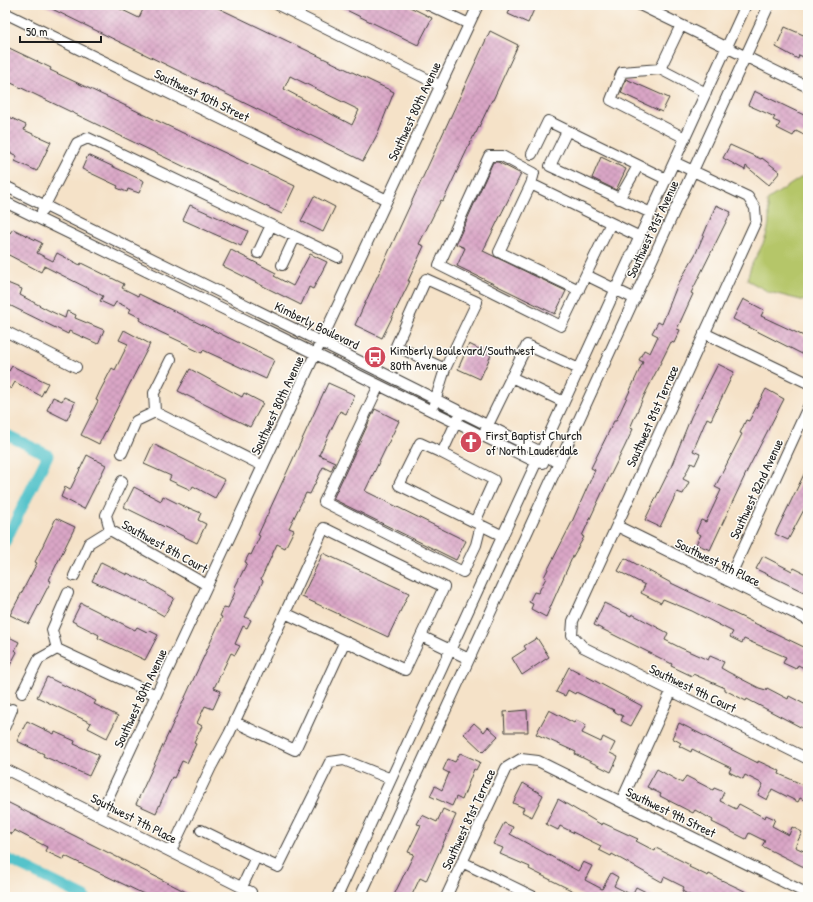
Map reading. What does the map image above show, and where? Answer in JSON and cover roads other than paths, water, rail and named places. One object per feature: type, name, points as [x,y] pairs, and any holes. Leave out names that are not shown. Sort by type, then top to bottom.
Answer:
[{"type":"street","points":[[278,5],[441,86]]},
{"type":"street","points":[[430,5],[469,24]]},
{"type":"street","name":"Southwest 80th Avenue","points":[[100,815],[478,5]]},
{"type":"street","points":[[640,5],[808,87]]},
{"type":"street","name":"Southwest 81st Avenue","points":[[337,897],[746,5]]},
{"type":"street","name":"Southwest 81st Avenue","points":[[360,897],[769,5]]},
{"type":"street","name":"Southwest 10th Street","points":[[5,13],[387,200]]},
{"type":"street","points":[[660,69],[681,25]]},
{"type":"street","points":[[685,138],[611,100],[622,72],[660,69],[706,93]]},
{"type":"street","points":[[532,154],[548,121],[666,180]]},
{"type":"street","points":[[567,131],[550,166],[651,213]]},
{"type":"street","points":[[39,218],[77,143],[88,138],[338,257]]},
{"type":"street","points":[[579,290],[499,252],[531,184],[534,173],[502,156],[489,156],[439,265],[561,326],[579,290],[611,223]]},
{"type":"street","points":[[674,162],[693,171]]},
{"type":"street","points":[[620,198],[638,166]]},
{"type":"street","name":"Southwest 81st Terrace","points":[[572,635],[573,621],[756,221],[755,208],[748,197],[693,171]]},
{"type":"street","points":[[531,184],[640,237]]},
{"type":"street","name":"Kimberly Boulevard","points":[[5,186],[541,452],[559,464]]},
{"type":"street","name":"Kimberly Boulevard","points":[[5,202],[536,462],[559,464]]},
{"type":"street","points":[[258,253],[271,225]]},
{"type":"street","points":[[282,264],[295,237]]},
{"type":"street","points":[[586,275],[635,298]]},
{"type":"street","points":[[432,411],[445,369],[477,302],[426,279],[396,346],[445,369]]},
{"type":"street","points":[[5,331],[76,367]]},
{"type":"street","points":[[704,333],[808,383]]},
{"type":"street","points":[[483,436],[527,345],[579,369]]},
{"type":"street","points":[[155,412],[154,393],[171,359]]},
{"type":"street","points":[[511,377],[564,402]]},
{"type":"street","points":[[379,385],[324,502],[463,572],[476,545],[478,523],[494,480],[420,443],[399,485],[478,523],[503,536]]},
{"type":"street","name":"Southwest 82nd Avenue","points":[[728,581],[808,407]]},
{"type":"street","points":[[155,412],[263,466]]},
{"type":"street","points":[[122,453],[136,421],[155,412]]},
{"type":"street","points":[[442,453],[461,412]]},
{"type":"street","points":[[74,576],[89,543],[110,530],[106,514],[122,481]]},
{"type":"street","name":"Southwest 9th Place","points":[[617,526],[808,620]]},
{"type":"street","points":[[171,851],[211,767],[235,722],[285,613],[324,528],[444,587],[405,670],[285,613]]},
{"type":"street","name":"Southwest 8th Court","points":[[110,530],[208,585]]},
{"type":"street","points":[[68,593],[52,630],[57,649],[156,696]]},
{"type":"street","name":"Southwest 9th Court","points":[[572,635],[583,647],[808,759]]},
{"type":"street","points":[[421,636],[469,659]]},
{"type":"street","points":[[235,722],[295,750],[345,641]]},
{"type":"street","points":[[22,693],[39,659],[57,649]]},
{"type":"street","points":[[621,802],[671,692]]},
{"type":"street","points":[[5,726],[12,709]]},
{"type":"street","name":"Southwest 81st Terrace","points":[[446,897],[506,768],[521,759]]},
{"type":"street","name":"Southwest 9th Street","points":[[521,759],[538,761],[808,894]]},
{"type":"street","points":[[201,830],[278,867],[330,762],[344,760],[391,779]]},
{"type":"street","name":"Southwest 7th Place","points":[[5,769],[246,889],[256,857]]},
{"type":"street","points":[[462,862],[534,897]]},
{"type":"waterway","points":[[5,434],[48,455],[5,542]]},
{"type":"waterway","points":[[5,858],[85,897]]},
{"type":"place","name":"Kimberly Boulevard/Southwest 80th Avenue","points":[[375,357]]},
{"type":"place","name":"First Baptist Church of North Lauderdale","points":[[471,442]]}]
